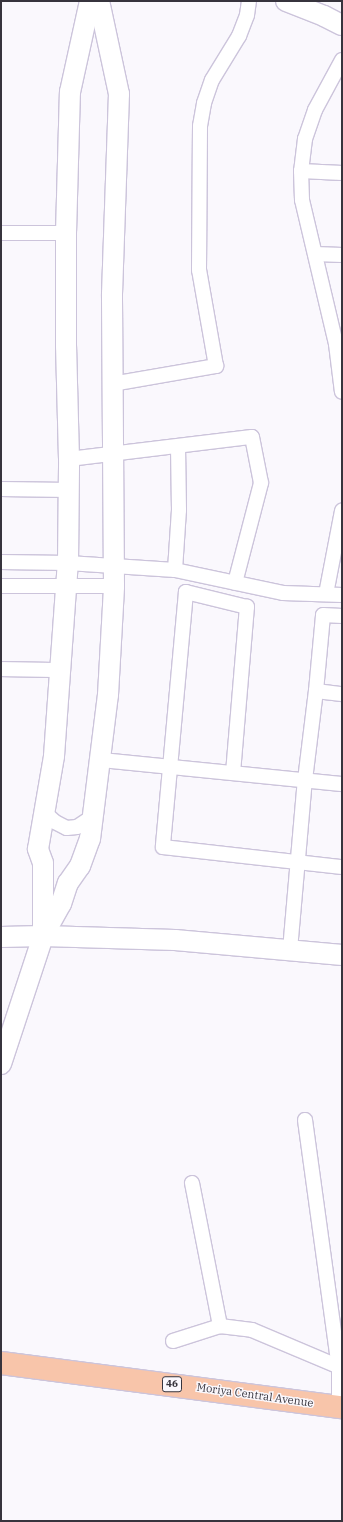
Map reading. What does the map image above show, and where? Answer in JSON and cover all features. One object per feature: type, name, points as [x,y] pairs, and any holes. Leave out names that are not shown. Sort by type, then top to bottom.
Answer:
[{"type":"main road","name":"Moriya Central Avenue","points":[[1,1363],[340,1407]]},
{"type":"street","points":[[43,936],[43,863],[38,849],[54,756],[68,563],[69,459],[66,346],[66,233],[70,92],[90,1]]},
{"type":"street","points":[[1,1064],[43,936],[61,904],[68,883],[80,866],[90,839],[108,695],[114,586],[112,294],[119,94],[100,1]]},
{"type":"street","points":[[112,384],[216,366],[199,270],[200,126],[204,103],[212,80],[239,36],[247,15],[249,1]]},
{"type":"street","points":[[286,1],[342,25]]},
{"type":"street","points":[[342,60],[315,110],[305,139],[301,171],[302,200],[339,344],[342,392]]},
{"type":"street","points":[[301,171],[342,173]]},
{"type":"street","points":[[1,233],[66,233]]},
{"type":"street","points":[[315,254],[342,255]]},
{"type":"street","points":[[69,459],[178,448],[252,437],[261,483],[235,583]]},
{"type":"street","points":[[175,570],[179,510],[178,448]]},
{"type":"street","points":[[1,489],[69,490]]},
{"type":"street","points":[[326,594],[342,512]]},
{"type":"street","points":[[1,562],[68,563],[175,570],[283,593],[342,595]]},
{"type":"street","points":[[1,586],[114,586]]},
{"type":"street","points":[[233,773],[247,607],[186,592],[163,846],[342,867]]},
{"type":"street","points":[[290,950],[323,615],[342,616]]},
{"type":"street","points":[[1,669],[61,670]]},
{"type":"street","points":[[316,691],[342,694]]},
{"type":"street","points":[[101,760],[342,784]]},
{"type":"street","points":[[45,813],[55,822],[67,828],[77,827],[92,817]]},
{"type":"street","points":[[1,937],[43,936],[175,940],[342,955]]},
{"type":"street","points":[[305,1120],[340,1368],[340,1407]]},
{"type":"street","points":[[192,1183],[220,1326]]},
{"type":"street","points":[[173,1341],[220,1326],[252,1330],[340,1368]]}]
